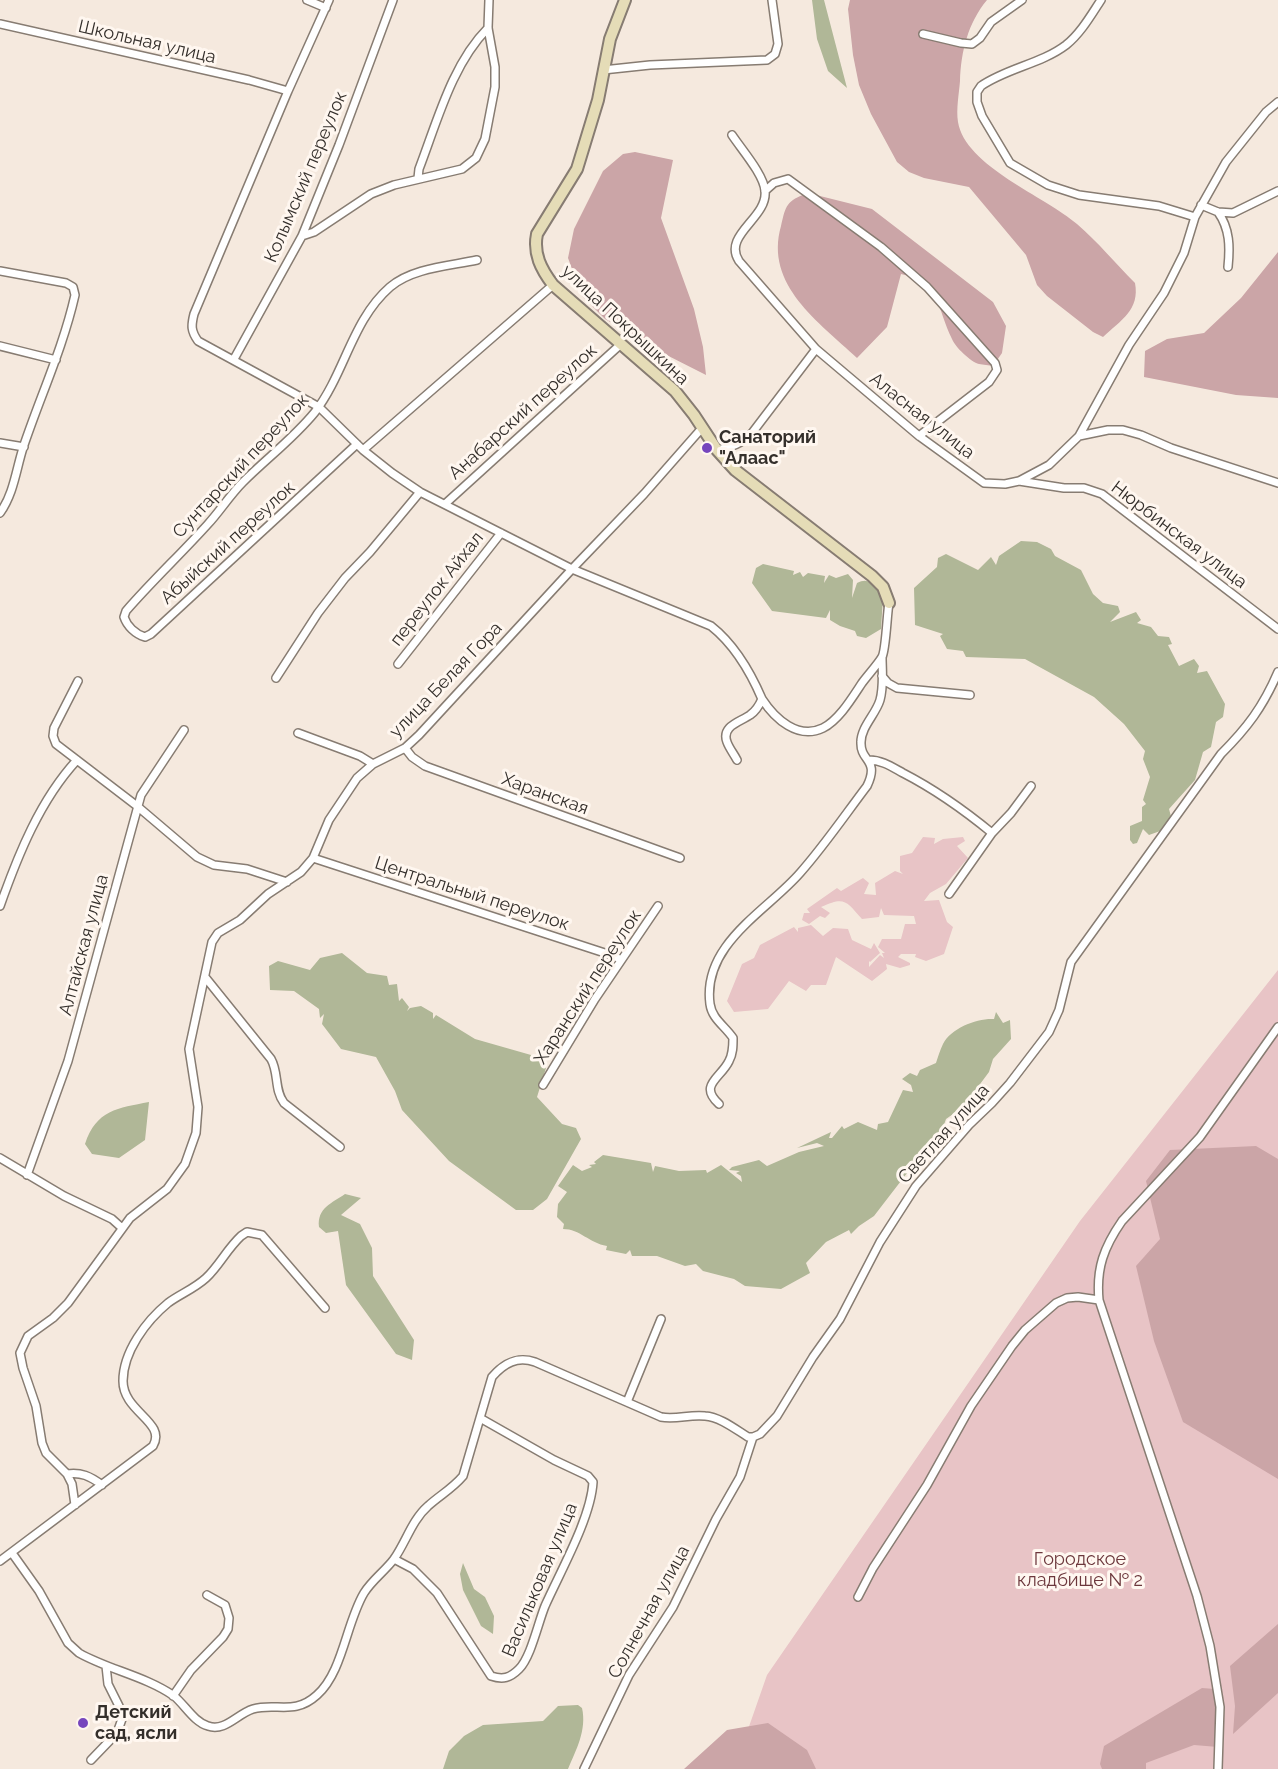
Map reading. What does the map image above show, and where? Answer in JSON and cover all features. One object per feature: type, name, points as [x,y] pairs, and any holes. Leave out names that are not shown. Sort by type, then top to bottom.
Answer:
[{"type":"street","points":[[308,0],[326,8]]},
{"type":"street","points":[[329,0],[213,267],[190,327],[198,341],[319,407],[360,447],[420,492],[572,568],[711,626],[722,635],[740,657],[771,713],[796,730],[811,731],[823,728],[834,719],[882,657]]},
{"type":"street","name":"Колымский переулок","points":[[234,359],[302,236],[393,0]]},
{"type":"street","points":[[302,236],[322,227],[371,194],[394,184],[462,169],[476,158],[485,139],[495,87],[495,67],[488,28],[489,0]]},
{"type":"street","name":"улица Покрышкина","points":[[624,0],[610,39],[598,100],[577,169],[537,234],[535,244],[537,257],[553,285],[675,392],[717,450],[735,470],[872,576],[883,587],[889,603]]},
{"type":"street","points":[[603,70],[650,65],[767,60],[775,54],[778,44],[772,0]]},
{"type":"street","points":[[923,34],[972,44],[980,38],[991,22],[1022,0]]},
{"type":"street","points":[[1101,0],[1067,44],[981,86],[977,92],[977,102],[982,116],[1010,163],[1048,185],[1078,195],[1158,206],[1195,217]]},
{"type":"street","name":"Школьная улица","points":[[0,24],[288,91]]},
{"type":"street","points":[[418,178],[419,169],[455,76],[465,55],[488,28]]},
{"type":"street","points":[[1019,481],[1049,465],[1079,436],[1129,345],[1168,286],[1184,253],[1195,217],[1226,162],[1266,112],[1278,102]]},
{"type":"street","points":[[732,135],[763,182],[765,191],[774,183],[788,178],[843,218],[927,287],[995,363],[997,370],[989,382],[919,436]]},
{"type":"street","name":"Аласная улица","points":[[765,191],[762,207],[736,242],[734,254],[816,348],[919,436],[984,483],[1005,484],[1019,481]]},
{"type":"street","points":[[1201,205],[1218,212],[1233,213],[1278,191]]},
{"type":"street","points":[[1218,212],[1226,226],[1228,236],[1228,267]]},
{"type":"street","name":"Сунтарский переулок","points":[[126,611],[210,522],[243,482],[285,444],[319,407],[357,330],[379,298],[390,287],[415,273],[477,260]]},
{"type":"street","points":[[0,271],[66,283],[73,288],[75,295],[56,360],[24,447],[12,491],[0,513]]},
{"type":"street","name":"Абыйский переулок","points":[[126,611],[124,616],[126,622],[133,630],[145,637],[151,634],[360,447],[553,285]]},
{"type":"street","name":"Анабарский переулок","points":[[445,504],[621,344]]},
{"type":"street","points":[[0,346],[56,360]]},
{"type":"street","points":[[717,450],[734,447],[744,442],[816,348]]},
{"type":"street","name":"улица Белая Гора","points":[[75,1505],[72,1484],[67,1474],[46,1453],[42,1443],[36,1406],[22,1368],[21,1353],[28,1336],[69,1303],[122,1228],[144,1206],[167,1188],[185,1164],[196,1133],[198,1107],[189,1049],[212,942],[218,933],[240,920],[268,894],[301,872],[313,858],[329,820],[357,778],[373,764],[405,748],[644,494],[702,428]]},
{"type":"street","points":[[1079,436],[1108,430],[1123,430],[1278,483]]},
{"type":"street","points":[[0,443],[24,447]]},
{"type":"street","name":"Нюрбинская улица","points":[[1019,481],[1064,488],[1084,488],[1102,494],[1278,629]]},
{"type":"street","points":[[276,678],[325,604],[420,492]]},
{"type":"street","name":"переулок Айхал","points":[[398,664],[501,533]]},
{"type":"street","points":[[719,1104],[712,1097],[710,1089],[713,1081],[724,1071],[731,1058],[733,1038],[715,1018],[710,1005],[714,970],[725,948],[743,925],[798,875],[867,786],[872,775],[869,760],[860,745],[861,735],[880,699],[882,657],[889,603]]},
{"type":"street","name":"Светлая улица","points":[[753,1437],[760,1434],[777,1416],[840,1319],[870,1259],[904,1203],[962,1132],[1010,1083],[1049,1032],[1059,1010],[1071,962],[1221,754],[1246,729],[1260,708],[1278,672]]},
{"type":"street","points":[[882,676],[897,688],[970,695]]},
{"type":"street","points":[[78,681],[53,732],[56,744],[137,806],[197,857],[214,865],[247,869],[287,882]]},
{"type":"street","points":[[737,760],[726,741],[726,732],[731,725],[749,716],[762,699]]},
{"type":"street","name":"Алтайская улица","points":[[27,1175],[68,1061],[137,806],[141,795],[184,730]]},
{"type":"street","points":[[298,733],[360,756],[373,764]]},
{"type":"street","name":"Харанская","points":[[405,748],[412,758],[425,766],[680,858]]},
{"type":"street","points":[[0,906],[25,845],[49,797],[77,760]]},
{"type":"street","points":[[869,760],[887,764],[948,798],[992,833]]},
{"type":"street","points":[[949,894],[992,833],[1011,813],[1031,786]]},
{"type":"street","name":"Центральный переулок","points":[[313,858],[621,960]]},
{"type":"street","name":"Харанский переулок","points":[[543,1085],[621,960],[658,906]]},
{"type":"street","points":[[205,977],[271,1059],[275,1066],[279,1097],[340,1147]]},
{"type":"street","points":[[1218,1769],[1220,1707],[1210,1646],[1197,1596],[1099,1300],[1097,1281],[1102,1258],[1111,1237],[1122,1221],[1200,1137],[1278,1027]]},
{"type":"street","points":[[0,1158],[64,1196],[112,1219],[122,1228]]},
{"type":"street","points":[[0,1561],[140,1457],[156,1440],[152,1424],[128,1401],[124,1391],[124,1372],[136,1341],[152,1317],[169,1302],[205,1279],[241,1236],[247,1232],[262,1235],[325,1308]]},
{"type":"street","points":[[858,1597],[873,1568],[927,1485],[971,1406],[1012,1346],[1025,1330],[1056,1303],[1078,1297],[1099,1300]]},
{"type":"street","points":[[627,1402],[661,1319]]},
{"type":"street","points":[[12,1553],[39,1591],[69,1643],[79,1653],[147,1682],[173,1696],[201,1723],[209,1727],[220,1727],[253,1709],[299,1706],[318,1695],[327,1684],[357,1605],[365,1591],[394,1559],[427,1506],[452,1488],[463,1476],[492,1377],[500,1368],[517,1359],[526,1359],[661,1416],[672,1419],[704,1416],[714,1418],[748,1437],[753,1437]]},
{"type":"street","name":"Васильковая улица","points":[[394,1559],[413,1569],[437,1593],[491,1676],[500,1679],[509,1677],[520,1668],[528,1656],[538,1625],[575,1539],[592,1492],[593,1482],[588,1476],[554,1460],[480,1418]]},
{"type":"street","name":"Солнечная улица","points":[[584,1769],[629,1676],[673,1607],[716,1519],[740,1477],[753,1437]]},
{"type":"street","points":[[67,1474],[84,1474],[102,1485]]},
{"type":"street","points":[[173,1696],[190,1670],[228,1629],[229,1618],[225,1605],[207,1595]]},
{"type":"street","points":[[92,1760],[117,1734],[122,1719],[119,1706],[108,1684],[106,1666]]},
{"type":"green space","points":[[923,837],[935,838],[934,844],[943,839],[963,837],[965,841],[957,846],[968,858],[946,884],[930,893],[924,901],[939,900],[947,922],[953,927],[944,954],[926,961],[915,957],[916,954],[901,954],[898,957],[910,965],[900,968],[886,964],[887,969],[872,981],[836,957],[826,985],[811,985],[806,991],[789,981],[768,1009],[734,1012],[727,1001],[742,964],[754,958],[760,945],[794,927],[798,932],[798,928],[811,925],[823,936],[833,928],[848,929],[852,940],[871,949],[874,943],[880,953],[869,961],[869,967],[880,955],[884,958],[882,953],[885,953],[878,947],[882,939],[901,939],[905,924],[916,924],[914,916],[884,915],[881,908],[879,917],[862,919],[848,904],[840,901],[821,907],[830,913],[825,918],[820,916],[809,924],[802,920],[804,913],[810,913],[807,909],[837,888],[841,891],[863,878],[869,883],[864,894],[876,895],[875,883],[895,871],[903,874],[900,871],[900,856],[912,853]]},
{"type":"green space","name":"Городское кладбище № 2","points":[[1278,970],[1278,1769],[724,1769],[745,1738],[767,1675],[1080,1221]]},
{"type":"shaded area","points":[[812,0],[824,0],[847,88],[828,71],[817,39]]},
{"type":"shaded area","points":[[850,0],[987,0],[970,28],[964,48],[957,112],[958,122],[964,138],[975,153],[1008,179],[1077,224],[1135,283],[1135,300],[1128,314],[1103,337],[1093,332],[1047,296],[1037,285],[1026,255],[969,187],[924,178],[909,172],[897,162],[871,114],[859,85],[848,9]]},
{"type":"shaded area","points":[[635,152],[673,160],[661,218],[694,309],[703,347],[706,375],[631,337],[605,319],[582,296],[568,258],[574,229],[603,171],[623,154]]},
{"type":"shaded area","points":[[808,193],[872,209],[993,302],[1006,326],[1002,353],[993,366],[976,363],[960,350],[952,339],[936,298],[930,290],[914,278],[901,274],[887,327],[857,358],[812,316],[798,301],[788,284],[780,266],[778,247],[786,208],[791,201]]},
{"type":"shaded area","points":[[1278,252],[1278,398],[1236,395],[1144,377],[1145,351],[1167,339],[1204,333],[1241,298]]},
{"type":"shaded area","points":[[1021,541],[1037,542],[1051,549],[1055,556],[1081,570],[1093,594],[1103,603],[1118,606],[1120,612],[1110,622],[1136,612],[1141,620],[1137,623],[1151,627],[1158,636],[1169,637],[1172,644],[1168,645],[1179,666],[1194,659],[1199,666],[1197,673],[1207,671],[1225,704],[1223,717],[1216,722],[1211,747],[1203,752],[1195,780],[1169,809],[1172,820],[1163,830],[1149,835],[1143,829],[1137,843],[1133,844],[1130,840],[1130,826],[1142,821],[1142,807],[1146,804],[1143,800],[1150,777],[1143,759],[1145,751],[1124,724],[1094,697],[1025,659],[966,657],[963,651],[947,649],[940,636],[943,634],[915,625],[914,588],[937,567],[938,558],[946,554],[978,570],[991,557],[996,565],[999,556]]},
{"type":"shaded area","points":[[763,564],[794,571],[793,575],[800,572],[803,577],[808,573],[825,576],[824,583],[829,575],[836,578],[848,574],[853,580],[852,598],[857,583],[869,582],[883,597],[881,629],[866,638],[857,636],[855,631],[830,620],[830,610],[826,618],[772,611],[752,583],[756,568]]},
{"type":"shaded area","points":[[342,953],[367,973],[387,976],[389,985],[397,984],[399,1001],[402,998],[409,1007],[407,1011],[410,1008],[421,1006],[433,1013],[433,1019],[436,1015],[475,1039],[531,1055],[530,1059],[537,1056],[546,1068],[537,1097],[562,1124],[576,1128],[581,1139],[547,1199],[533,1210],[516,1210],[449,1161],[402,1110],[395,1091],[376,1057],[341,1049],[322,1024],[324,1014],[320,1018],[319,1009],[294,991],[270,990],[269,966],[278,961],[310,970],[320,958]]},
{"type":"shaded area","points":[[996,1012],[1003,1023],[1010,1020],[1011,1039],[993,1059],[989,1072],[963,1107],[946,1119],[939,1139],[914,1164],[874,1216],[851,1234],[849,1230],[826,1242],[806,1263],[810,1273],[781,1289],[745,1286],[734,1279],[703,1271],[696,1264],[685,1266],[657,1256],[632,1256],[630,1250],[626,1254],[606,1250],[607,1246],[575,1231],[563,1229],[564,1224],[557,1217],[558,1204],[567,1192],[558,1186],[573,1165],[582,1171],[592,1167],[589,1165],[596,1164],[594,1162],[603,1155],[651,1163],[653,1172],[655,1166],[679,1171],[706,1170],[707,1173],[721,1165],[742,1182],[741,1176],[736,1173],[740,1171],[729,1170],[732,1167],[759,1160],[767,1166],[799,1152],[824,1146],[817,1143],[797,1148],[831,1132],[829,1138],[832,1138],[842,1126],[844,1129],[858,1122],[877,1130],[878,1124],[888,1122],[903,1090],[913,1092],[911,1085],[902,1079],[910,1073],[917,1076],[920,1070],[936,1063],[943,1044],[952,1033],[973,1022],[994,1019]]},
{"type":"shaded area","points":[[149,1102],[145,1140],[119,1158],[92,1154],[85,1144],[95,1124],[102,1117],[127,1106]]},
{"type":"shaded area","points":[[1256,1146],[1278,1159],[1278,1479],[1183,1422],[1154,1341],[1136,1266],[1160,1239],[1146,1181],[1170,1150]]},
{"type":"shaded area","points":[[345,1194],[361,1198],[341,1215],[360,1224],[372,1248],[373,1276],[414,1340],[412,1360],[396,1354],[346,1285],[338,1231],[326,1233],[319,1227],[320,1215],[323,1211]]},
{"type":"shaded area","points":[[463,1563],[474,1589],[485,1597],[494,1616],[493,1634],[481,1626],[463,1590],[460,1574]]},
{"type":"shaded area","points":[[1278,1624],[1278,1693],[1233,1734],[1235,1706],[1230,1666]]},
{"type":"shaded area","points":[[1202,1688],[1215,1689],[1219,1716],[1218,1747],[1194,1745],[1146,1763],[1146,1769],[1102,1769],[1100,1764],[1104,1746]]},
{"type":"shaded area","points":[[578,1705],[582,1708],[582,1732],[568,1769],[443,1769],[449,1751],[464,1736],[483,1725],[543,1721],[558,1706]]},
{"type":"shaded area","points":[[768,1723],[807,1750],[816,1769],[684,1769],[727,1730]]},
{"type":"place","name":"Санаторий \"Алаас\"","points":[[707,448]]},
{"type":"place","name":"Детский сад, ясли","points":[[83,1723]]}]
